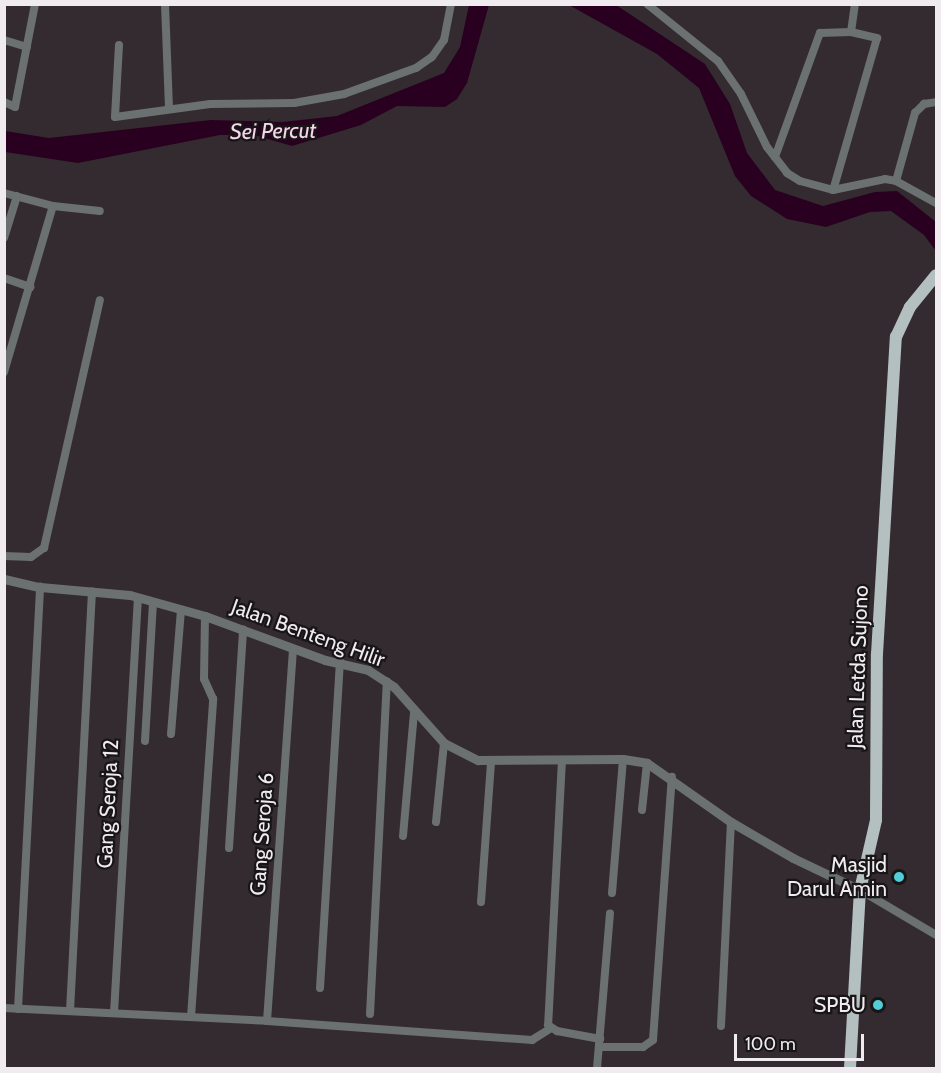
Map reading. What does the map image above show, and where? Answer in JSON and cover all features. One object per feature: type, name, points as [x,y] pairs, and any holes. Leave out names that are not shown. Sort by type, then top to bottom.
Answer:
[{"type":"highway","name":"Jalan Letda Sujono","points":[[850,1068],[860,890],[872,843],[877,807],[874,747],[877,654],[894,362],[900,323],[934,282]]},
{"type":"street","points":[[4,102],[15,107],[35,4]]},
{"type":"street","points":[[165,4],[170,109]]},
{"type":"street","points":[[119,45],[115,117],[210,104],[294,103],[344,94],[392,78],[432,57],[444,40],[451,4]]},
{"type":"street","points":[[647,4],[718,60],[741,94],[756,128],[787,173],[800,181],[832,190],[885,179],[896,181],[936,203]]},
{"type":"street","points":[[851,32],[855,4]]},
{"type":"street","points":[[775,157],[818,36],[828,30],[876,37],[879,43],[832,190]]},
{"type":"street","points":[[4,40],[27,47]]},
{"type":"street","points":[[896,181],[915,113],[924,104],[936,102]]},
{"type":"street","points":[[4,193],[53,206],[100,211]]},
{"type":"street","points":[[4,238],[17,196]]},
{"type":"street","points":[[4,372],[53,206]]},
{"type":"street","points":[[4,278],[30,287]]},
{"type":"street","points":[[4,556],[31,557],[44,548],[100,300]]},
{"type":"street","name":"Jalan Benteng Hilir","points":[[4,579],[40,587],[138,598],[205,616],[293,650],[376,673],[387,681],[444,743],[466,756],[491,760],[623,759],[647,763],[672,777],[731,822],[793,858],[860,890]]},
{"type":"street","points":[[18,1009],[40,587]]},
{"type":"street","points":[[70,1011],[92,592]]},
{"type":"street","name":"Gang Seroja 12","points":[[114,1013],[138,598]]},
{"type":"street","points":[[145,741],[153,602]]},
{"type":"street","points":[[171,734],[181,609]]},
{"type":"street","points":[[191,1017],[213,699],[204,679],[205,616]]},
{"type":"street","points":[[229,848],[243,629]]},
{"type":"street","name":"Gang Seroja 6","points":[[267,1021],[293,650]]},
{"type":"street","points":[[320,988],[340,663]]},
{"type":"street","points":[[370,1014],[387,681]]},
{"type":"street","points":[[403,836],[414,713]]},
{"type":"street","points":[[436,822],[444,743]]},
{"type":"street","points":[[612,894],[623,759]]},
{"type":"street","points":[[481,902],[491,760]]},
{"type":"street","points":[[551,1028],[547,1013],[562,760]]},
{"type":"street","points":[[642,810],[647,763]]},
{"type":"street","points":[[4,1008],[267,1021],[532,1040],[551,1028],[599,1043],[643,1047],[654,1040],[672,777]]},
{"type":"street","points":[[722,1026],[731,822]]},
{"type":"street","points":[[860,890],[936,935]]},
{"type":"street","points":[[597,1068],[610,914]]},
{"type":"water","name":"Sei Percut","points":[[469,5],[489,5],[467,83],[457,99],[445,107],[397,106],[361,125],[292,146],[254,135],[220,135],[78,163],[5,152],[5,131],[49,138],[211,120],[283,122],[337,116],[444,73],[460,47]]},
{"type":"water","points":[[569,5],[616,5],[705,64],[730,104],[747,153],[775,190],[823,206],[875,192],[897,191],[936,222],[936,251],[924,235],[891,211],[870,212],[826,227],[787,219],[751,196],[735,176],[699,88],[657,54]]},
{"type":"place","name":"Masjid Darul Amin","points":[[899,877]]},
{"type":"place","name":"SPBU","points":[[878,1005]]}]
